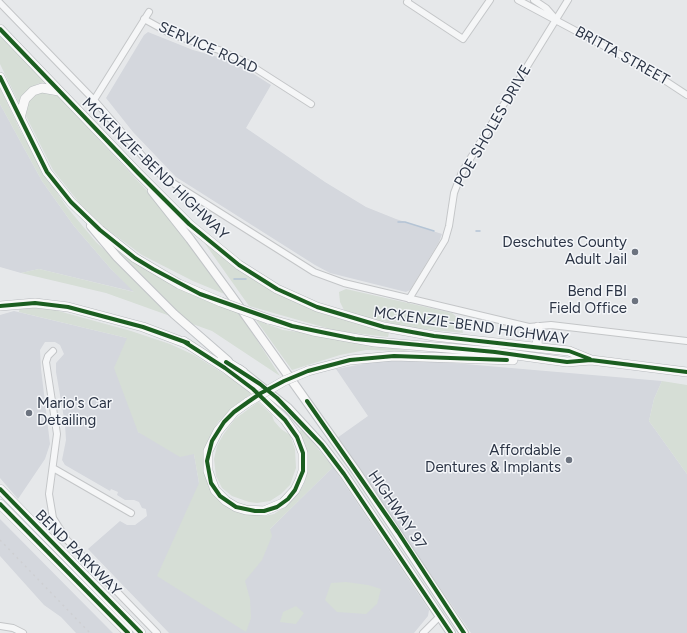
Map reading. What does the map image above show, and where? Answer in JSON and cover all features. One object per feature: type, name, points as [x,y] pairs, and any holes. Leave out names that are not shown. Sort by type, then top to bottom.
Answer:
[{"type":"highway","name":"MCKENZIE-BEND HIGHWAY","points":[[0,29],[138,174],[201,234],[234,261],[277,289],[317,308],[362,322],[410,332],[569,351],[591,360]]},
{"type":"highway","name":"MCKENZIE-BEND HIGHWAY","points":[[0,77],[47,172],[71,202],[100,230],[135,258],[179,284],[221,302],[268,319],[313,332],[362,340],[495,352],[566,362],[591,360],[687,372]]},
{"type":"highway","points":[[20,118],[25,99],[33,91],[42,88],[58,91]]},
{"type":"highway","points":[[0,306],[22,303],[54,304],[122,321],[183,341],[205,351],[243,372]]},
{"type":"highway","points":[[537,347],[538,327]]},
{"type":"highway","points":[[183,341],[225,368],[253,389],[285,420],[297,437],[303,453],[303,471],[300,480],[295,490],[283,503],[264,511],[246,510],[236,507],[226,501],[215,490],[208,471],[208,451],[218,431],[234,412],[248,402],[284,381],[308,371],[350,360],[394,356],[566,362]]},
{"type":"highway","name":"BEND PARKWAY","points":[[0,489],[141,633]]},
{"type":"highway","name":"BEND PARKWAY","points":[[0,504],[128,633]]},
{"type":"main road","name":"HIGHWAY 97","points":[[138,174],[232,295],[356,471],[464,633]]},
{"type":"main road","name":"HIGHWAY 97","points":[[71,202],[117,257],[174,314],[219,354],[288,408],[322,445],[389,540],[451,633]]},
{"type":"main road","points":[[389,540],[412,566],[441,609],[450,611]]},
{"type":"street","points":[[406,1],[463,39],[490,0]]},
{"type":"street","name":"BRITTA STREET","points":[[518,0],[649,70],[687,95]]},
{"type":"street","name":"BRITTA STREET","points":[[534,0],[546,8],[556,19]]},
{"type":"street","name":"POE SHOLES DRIVE","points":[[409,299],[445,240],[449,226],[454,193],[462,172],[568,0]]},
{"type":"street","points":[[0,3],[94,100],[146,160],[162,176],[294,261],[329,278],[409,299],[529,327],[551,325],[687,341]]},
{"type":"street","points":[[94,100],[149,12]]},
{"type":"street","name":"SERVICE ROAD","points":[[144,19],[171,34],[219,50],[247,63],[311,104]]},
{"type":"street","points":[[52,351],[46,362],[57,434],[49,494],[53,518],[59,530],[67,540],[157,633]]},
{"type":"street","points":[[53,468],[131,512]]},
{"type":"street","points":[[423,633],[440,616]]},
{"type":"street","points":[[2,625],[14,628],[23,633]]},
{"type":"shaded area","points":[[148,32],[193,50],[225,59],[243,67],[271,85],[246,128],[325,182],[366,207],[396,219],[442,234],[439,242],[410,290],[406,292],[330,273],[176,177],[133,132],[106,98],[144,35]]},
{"type":"shaded area","points":[[0,36],[47,82],[37,84],[27,91],[19,103],[0,64]]},
{"type":"shaded area","points":[[0,88],[21,132],[46,176],[66,206],[96,242],[115,260],[98,235],[124,253],[237,309],[280,376],[212,331],[106,293],[21,273],[39,269],[134,292],[111,269],[74,226],[42,181],[0,104]]},
{"type":"shaded area","points":[[48,90],[55,93],[151,195],[187,237],[227,295],[193,281],[142,255],[104,227],[81,205],[53,170],[26,116],[25,109],[28,101],[34,93]]},
{"type":"shaded area","points":[[0,104],[42,181],[74,226],[111,269],[135,292],[39,269],[21,273],[0,267]]},
{"type":"shaded area","points":[[201,238],[280,294],[320,313],[384,331],[389,333],[388,337],[337,331],[249,306]]},
{"type":"shaded area","points":[[346,289],[452,313],[460,320],[463,333],[415,328],[363,317],[344,310],[340,302],[339,292]]},
{"type":"shaded area","points":[[20,306],[44,307],[131,331],[170,344],[194,355],[240,384],[251,394],[234,406],[218,422],[209,438],[204,454],[204,469],[209,487],[223,503],[249,513],[265,516],[274,514],[286,506],[298,494],[304,484],[308,466],[307,452],[300,434],[300,430],[304,432],[333,467],[270,529],[272,536],[262,560],[245,581],[250,599],[251,618],[246,632],[157,576],[199,483],[194,454],[180,457],[138,432],[114,368],[127,338],[19,312]]},
{"type":"shaded area","points":[[14,311],[127,338],[138,432],[194,454],[199,483],[265,534],[333,467],[429,610],[428,616],[414,633],[169,633],[88,549],[120,521],[127,525],[135,525],[147,516],[146,509],[142,508],[139,502],[134,500],[125,500],[117,495],[118,492],[111,489],[110,491],[65,465],[62,460],[66,440],[56,363],[64,354],[60,345],[55,342],[45,342],[40,350],[50,444],[45,459],[18,499],[0,478],[0,315]]},
{"type":"shaded area","points":[[256,320],[283,330],[322,335],[409,351],[366,350],[340,355],[292,370]]},
{"type":"shaded area","points":[[395,358],[662,381],[654,399],[649,421],[687,474],[687,633],[471,633],[337,438],[368,416],[336,369]]},
{"type":"shaded area","points":[[662,381],[687,385],[687,474],[649,421],[654,399]]},
{"type":"shaded area","points":[[258,402],[272,415],[274,421],[281,429],[290,435],[295,449],[296,468],[290,485],[281,494],[270,501],[257,503],[232,496],[222,488],[216,476],[214,459],[217,446],[235,419]]},
{"type":"shaded area","points":[[0,519],[113,633],[76,633],[61,617],[44,605],[0,556]]},
{"type":"shaded area","points":[[346,582],[368,585],[381,589],[377,604],[366,614],[337,612],[325,600],[331,583]]},
{"type":"shaded area","points":[[296,606],[304,613],[296,624],[280,622],[283,612]]},
{"type":"waterway","points":[[398,222],[405,222],[434,231]]},
{"type":"waterway","points":[[234,279],[246,279]]},
{"type":"railway","points":[[0,540],[90,633]]},
{"type":"cycle path","points":[[0,29],[189,224],[239,265],[277,289],[317,307],[384,327],[434,336],[569,351],[590,359]]},
{"type":"cycle path","points":[[0,77],[47,172],[71,202],[100,230],[135,258],[200,294],[292,326],[355,339],[495,352],[567,362],[591,360],[687,372]]},
{"type":"cycle path","points":[[0,306],[35,303],[68,307],[143,327],[188,343]]},
{"type":"cycle path","points":[[183,341],[225,368],[253,389],[285,420],[297,437],[303,453],[303,471],[295,490],[288,499],[277,507],[264,511],[255,511],[236,507],[220,496],[211,483],[207,461],[212,441],[224,422],[234,412],[248,402],[261,393],[308,371],[350,360],[394,356],[507,360]]},
{"type":"cycle path","points":[[226,362],[260,384],[277,398],[322,445],[344,474],[451,633]]},
{"type":"cycle path","points":[[307,401],[398,532],[464,633]]},
{"type":"cycle path","points":[[0,489],[141,633]]},
{"type":"cycle path","points":[[0,504],[128,633]]},
{"type":"place","name":"Deschutes County Adult Jail","points":[[635,252]]},
{"type":"place","name":"Bend FBI Field Office","points":[[635,301]]},
{"type":"place","name":"Mario's Car Detailing","points":[[29,413]]},
{"type":"place","name":"Affordable Dentures & Implants","points":[[569,460]]}]
